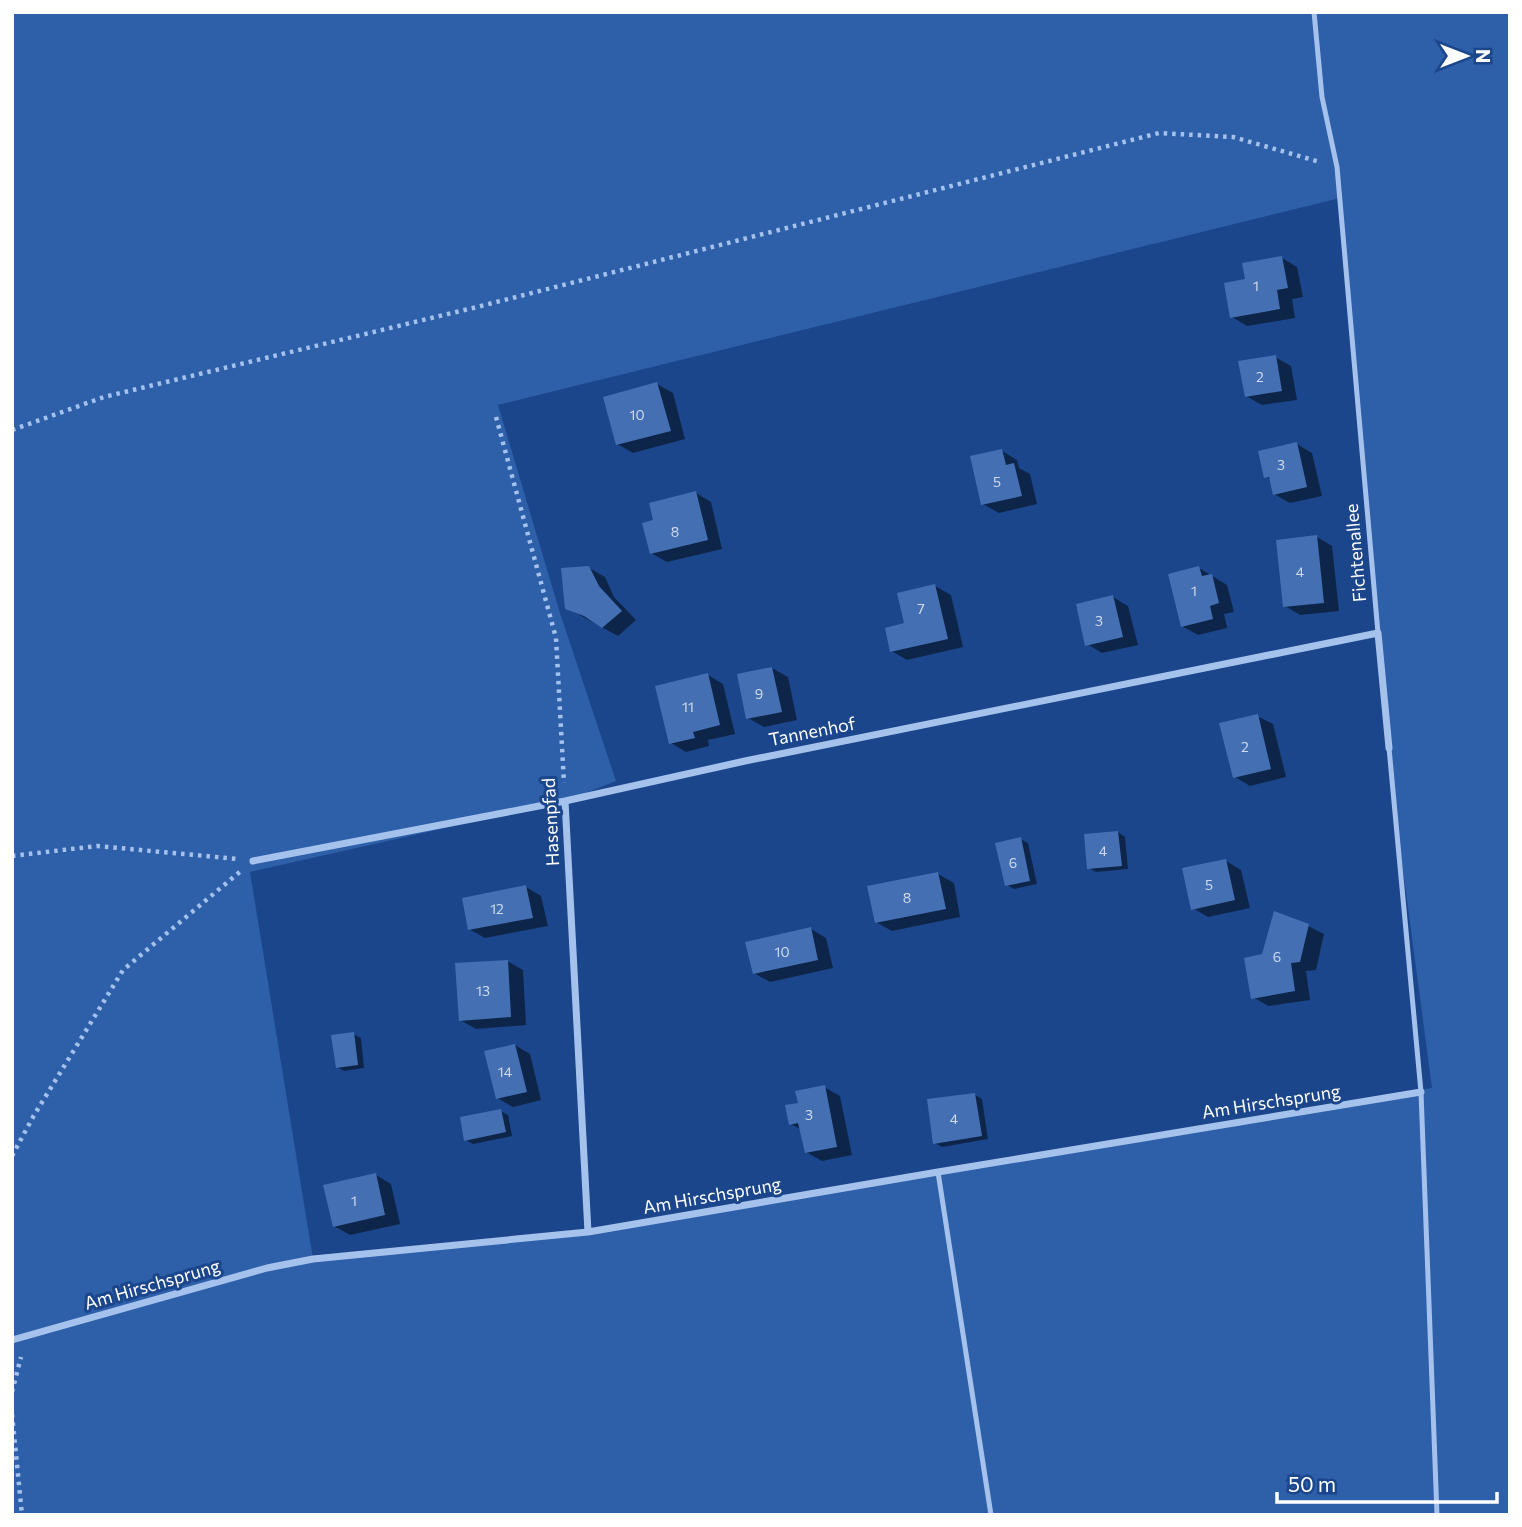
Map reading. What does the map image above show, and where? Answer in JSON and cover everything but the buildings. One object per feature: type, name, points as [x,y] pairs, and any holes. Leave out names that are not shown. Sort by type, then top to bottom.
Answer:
[{"type":"street","name":"Fichtenallee","points":[[1378,633],[1389,748]]},
{"type":"street","name":"Tannenhof","points":[[253,861],[565,801],[759,758],[1378,633]]},
{"type":"street","name":"Hasenpfad","points":[[565,801],[588,1232]]},
{"type":"street","name":"Am Hirschsprung","points":[[12,1340],[267,1268],[313,1259],[588,1232],[1421,1093]]},
{"type":"lane","name":"Fichtenallee","points":[[1314,12],[1322,97],[1337,166],[1378,633]]},
{"type":"lane","name":"Fichtenallee","points":[[1389,748],[1421,1093],[1437,1515]]},
{"type":"lane","points":[[938,1172],[990,1515]]},
{"type":"path","points":[[12,430],[104,397],[477,307],[1159,133],[1233,136],[1337,166]]},
{"type":"path","name":"Hasenpfad","points":[[496,417],[555,638],[565,801]]},
{"type":"path","points":[[12,856],[97,846],[253,861]]},
{"type":"path","points":[[12,1156],[123,970],[253,861]]},
{"type":"path","points":[[12,1392],[27,1335]]},
{"type":"path","points":[[12,1414],[22,1515]]},
{"type":"shaded area","points":[[12,12],[1510,12],[1510,1515],[12,1515]],"holes":[[[1340,198],[1396,817],[1432,1088],[588,1232],[313,1259],[250,872],[565,801],[616,781],[560,613],[498,405]]]}]
